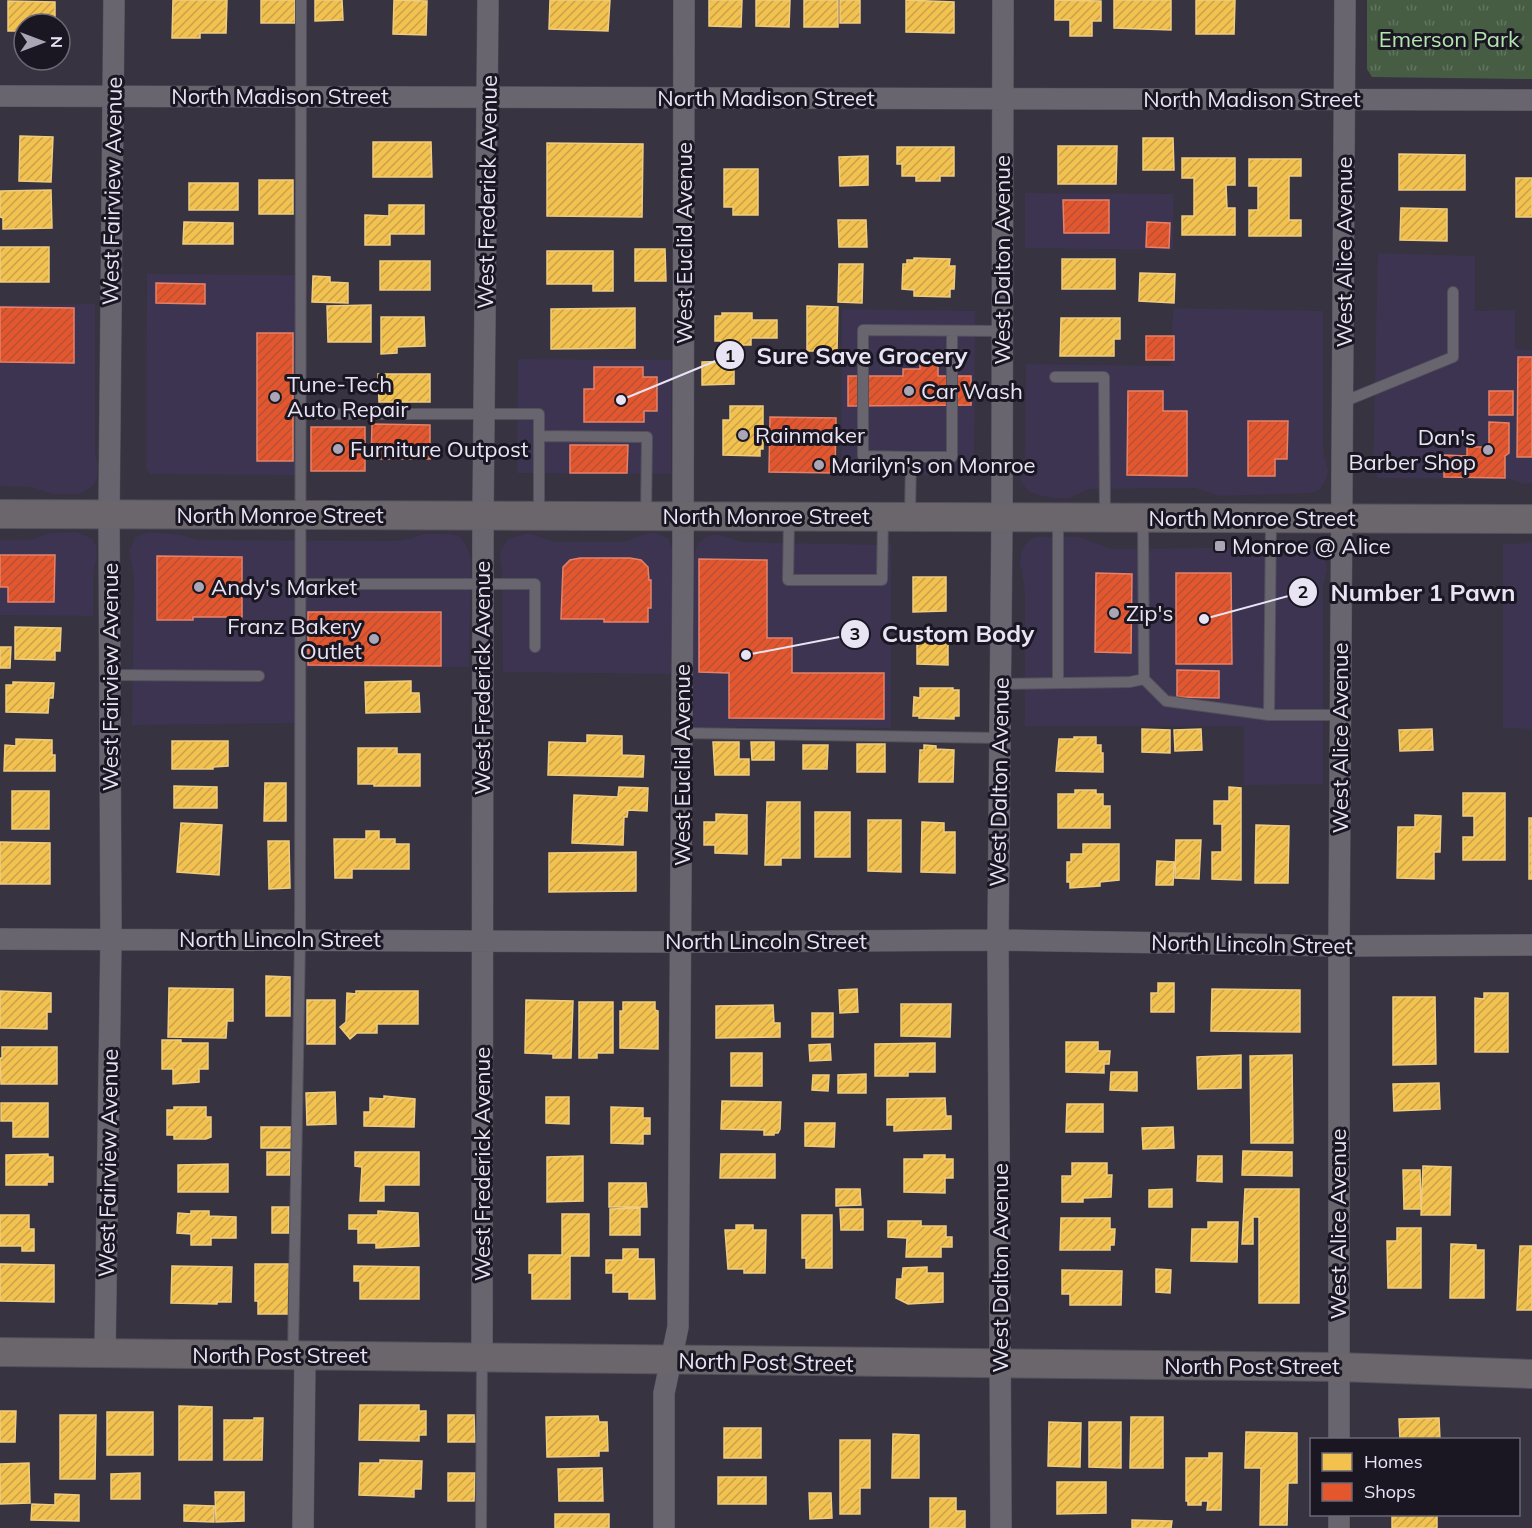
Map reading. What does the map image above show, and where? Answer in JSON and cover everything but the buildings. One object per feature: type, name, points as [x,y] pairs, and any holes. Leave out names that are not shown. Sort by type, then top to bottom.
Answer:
[{"type":"main road","name":"North Monroe Street","points":[[0,514],[1532,519]]},
{"type":"main road","name":"North Post Street","points":[[0,1352],[1339,1366],[1532,1374]]},
{"type":"street","name":"West Fairview Avenue","points":[[105,1353],[111,938],[109,515],[114,0]]},
{"type":"street","name":"West Frederick Avenue","points":[[482,1356],[481,941],[488,0]]},
{"type":"street","name":"West Euclid Avenue","points":[[664,1528],[664,1393],[678,1327],[684,0]]},
{"type":"street","name":"West Dalton Avenue","points":[[1001,1528],[998,940],[1003,0]]},
{"type":"street","name":"West Alice Avenue","points":[[1339,1438],[1339,946],[1345,0]]},
{"type":"street","name":"North Madison Street","points":[[0,96],[1532,100]]},
{"type":"street","name":"North Lincoln Street","points":[[0,939],[681,942],[998,940],[1339,946],[1532,945]]},
{"type":"street","points":[[299,1355],[303,1528]]},
{"type":"lane","points":[[299,1355],[301,0]]},
{"type":"lane","points":[[1343,402],[1453,357],[1453,292]]},
{"type":"lane","points":[[952,331],[952,457],[863,456],[863,330],[1002,331]]},
{"type":"lane","points":[[1055,377],[1104,376],[1105,517]]},
{"type":"lane","points":[[301,414],[539,414],[539,516]]},
{"type":"lane","points":[[539,436],[647,437],[646,515]]},
{"type":"lane","points":[[789,516],[788,580],[882,580],[911,457]]},
{"type":"lane","points":[[1058,517],[1058,683]]},
{"type":"lane","points":[[1143,517],[1144,679],[1166,701],[1269,715],[1340,715]]},
{"type":"lane","points":[[1269,715],[1271,518]]},
{"type":"lane","points":[[301,584],[536,584],[535,647]]},
{"type":"lane","points":[[109,675],[259,676]]},
{"type":"lane","points":[[1000,684],[1131,682],[1144,679]]},
{"type":"lane","points":[[682,733],[1000,738]]},
{"type":"lane","points":[[481,1528],[482,1356]]},
{"type":"shaded area","points":[[1025,193],[1173,194],[1173,250],[1025,248]]},
{"type":"shaded area","points":[[1378,253],[1475,256],[1475,311],[1515,310],[1515,349],[1532,350],[1532,483],[1524,484],[1510,479],[1378,478],[1373,468]]},
{"type":"shaded area","points":[[147,274],[297,275],[296,475],[151,474],[146,469]]},
{"type":"shaded area","points":[[95,304],[95,453],[98,467],[97,478],[93,486],[79,494],[53,494],[31,487],[0,486],[0,305]]},
{"type":"shaded area","points":[[1173,308],[1323,311],[1323,452],[1328,470],[1325,482],[1320,489],[1311,493],[1220,496],[1196,488],[1089,489],[1069,498],[1051,498],[1029,492],[1021,482],[1025,460],[1026,364],[1171,366]]},
{"type":"shaded area","points":[[842,309],[975,311],[974,476],[841,474]]},
{"type":"shaded area","points":[[518,359],[671,360],[671,474],[517,473]]},
{"type":"shaded area","points":[[76,532],[92,539],[96,546],[93,616],[0,615],[0,540],[30,540],[50,533]]},
{"type":"shaded area","points":[[151,532],[181,535],[199,540],[395,541],[424,534],[452,534],[460,537],[471,558],[469,667],[304,668],[303,723],[132,725],[134,575],[129,551],[135,538]]},
{"type":"shaded area","points":[[651,532],[668,538],[673,551],[673,674],[503,672],[502,567],[500,560],[501,550],[508,539],[529,533],[554,542],[623,542]]},
{"type":"shaded area","points":[[712,535],[720,535],[742,542],[891,545],[891,728],[693,727],[694,560],[697,545]]},
{"type":"shaded area","points":[[1037,537],[1079,537],[1111,549],[1310,547],[1320,553],[1325,558],[1327,569],[1323,587],[1323,784],[1244,785],[1244,726],[1025,726],[1025,590],[1020,562],[1021,552],[1025,545],[1029,540]]},
{"type":"shaded area","points":[[1532,543],[1532,729],[1503,728],[1503,544]]},
{"type":"green space","name":"Emerson Park","points":[[1367,0],[1532,0],[1532,79],[1372,77],[1367,69]]},
{"type":"place","name":"Car Wash","points":[[909,391]]},
{"type":"place","name":"Tune-Tech Auto Repair","points":[[275,397]]},
{"type":"place","name":"Sure Save Grocery","points":[[621,400]]},
{"type":"place","name":"Rainmaker","points":[[743,435]]},
{"type":"place","name":"Furniture Outpost","points":[[338,449]]},
{"type":"place","name":"Dan's Barber Shop","points":[[1488,450]]},
{"type":"place","name":"Marilyn's on Monroe","points":[[819,465]]},
{"type":"place","name":"Monroe @ Alice","points":[[1220,546]]},
{"type":"place","name":"Andy's Market","points":[[199,587]]},
{"type":"place","name":"Zip's","points":[[1114,613]]},
{"type":"place","name":"Number 1 Pawn","points":[[1204,619]]},
{"type":"place","name":"Franz Bakery Outlet","points":[[374,639]]},
{"type":"place","name":"Custom Body","points":[[746,655]]}]
